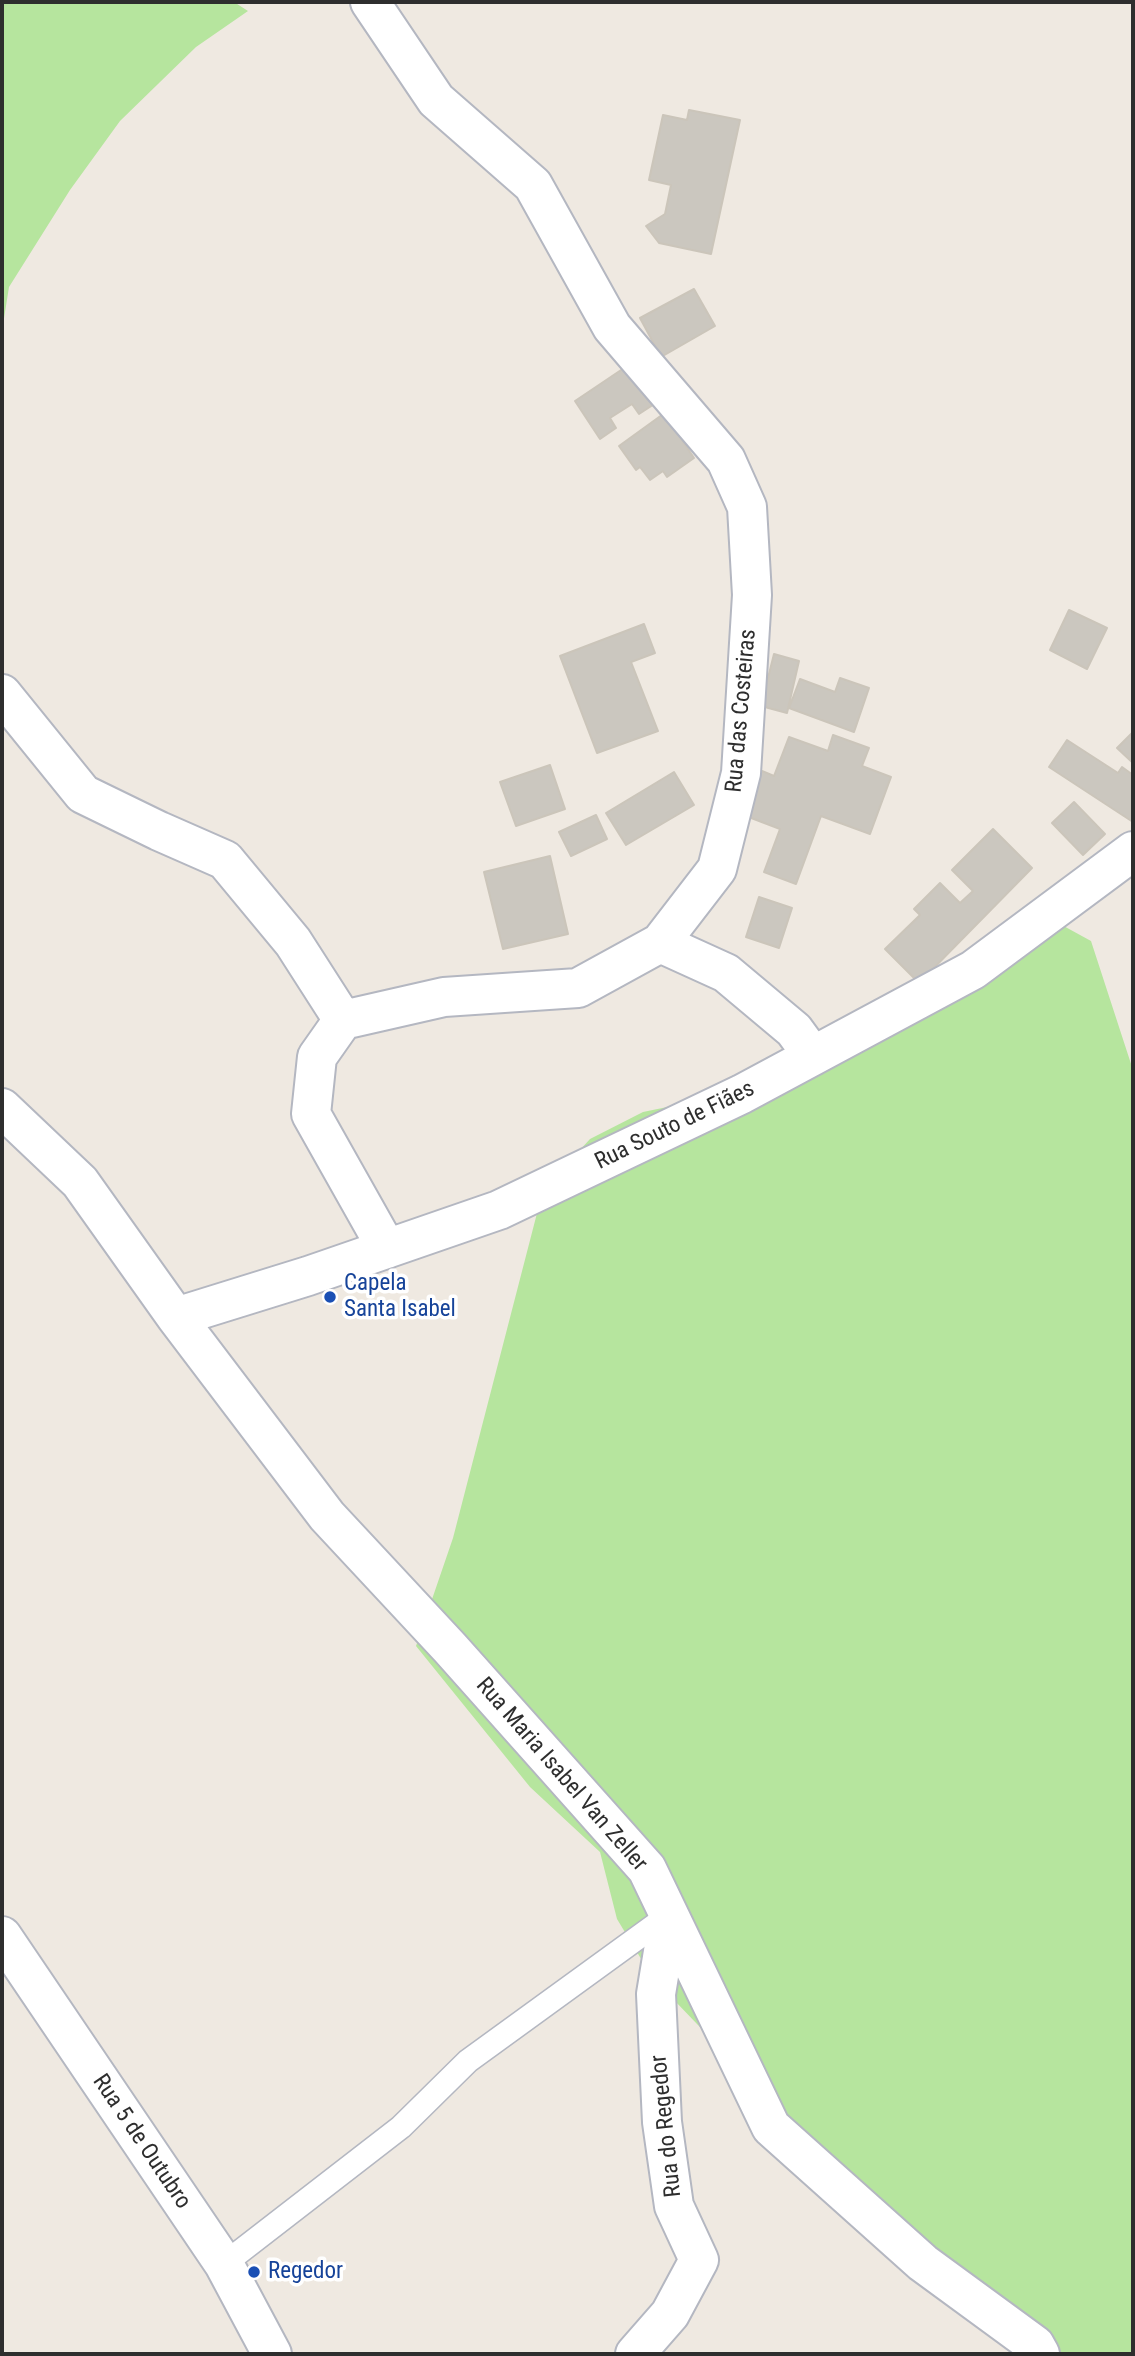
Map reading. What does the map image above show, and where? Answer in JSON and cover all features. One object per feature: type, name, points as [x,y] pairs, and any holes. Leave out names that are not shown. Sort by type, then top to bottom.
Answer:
[{"type":"street","name":"Rua das Costeiras","points":[[343,1020],[444,997],[578,988],[660,943],[717,869],[741,773],[752,595],[747,507],[726,460],[612,327],[533,185],[436,100],[370,2]]},
{"type":"street","points":[[2,694],[83,794],[225,860],[293,942],[343,1020],[317,1057],[311,1114],[387,1249]]},
{"type":"street","name":"Rua Souto de Fiães","points":[[176,1317],[308,1276],[499,1210],[742,1094],[973,970],[1133,851]]},
{"type":"street","points":[[660,943],[726,973],[794,1030],[813,1056]]},
{"type":"street","name":"Rua Maria Isabel Van Zeller","points":[[2,1108],[80,1182],[176,1317],[327,1516],[450,1648],[647,1869],[771,2127],[923,2263],[1035,2345],[1040,2354]]},
{"type":"street","name":"Rua do Regedor","points":[[635,2354],[670,2314],[699,2260],[674,2206],[662,2122],[656,1994],[669,1915]]},
{"type":"street","name":"Rua 5 de Outubro","points":[[2,1936],[224,2264],[272,2354]]},
{"type":"lane","points":[[224,2264],[401,2127],[468,2061],[669,1915]]},
{"type":"green space","points":[[2,2],[234,2],[248,11],[196,47],[120,121],[70,190],[9,287],[2,331]]},
{"type":"green space","points":[[1049,918],[1091,941],[1133,1070],[1133,2354],[1031,2354],[809,2141],[652,1977],[617,1919],[600,1852],[530,1787],[416,1646],[453,1538],[543,1190],[590,1139],[643,1112],[706,1099]]},
{"type":"building","points":[[689,110],[740,120],[711,254],[659,243],[646,226],[665,214],[671,185],[649,180],[663,115],[687,120]]},
{"type":"building","points":[[694,289],[715,326],[661,357],[640,318]]},
{"type":"building","points":[[633,362],[659,401],[639,414],[632,404],[610,418],[616,428],[600,439],[575,401]]},
{"type":"building","points":[[666,412],[685,438],[682,440],[694,458],[667,477],[663,471],[650,480],[640,467],[636,470],[619,446]]},
{"type":"building","points":[[1069,610],[1107,628],[1087,669],[1050,650]]},
{"type":"building","points":[[644,624],[655,653],[631,662],[658,731],[597,753],[560,656]]},
{"type":"building","points":[[774,654],[799,661],[787,713],[761,706]]},
{"type":"building","points":[[840,678],[869,688],[854,732],[789,708],[800,679],[835,692]]},
{"type":"building","points":[[1133,732],[1133,763],[1117,748]]},
{"type":"building","points":[[833,735],[869,748],[862,766],[891,777],[870,834],[821,816],[796,884],[764,872],[780,829],[746,816],[762,771],[774,776],[789,737],[828,751]]},
{"type":"building","points":[[1067,740],[1118,773],[1122,767],[1133,775],[1133,822],[1049,767]]},
{"type":"building","points":[[550,765],[565,809],[516,826],[500,782]]},
{"type":"building","points":[[674,772],[694,805],[626,845],[606,813]]},
{"type":"building","points":[[1074,802],[1105,834],[1083,855],[1052,823]]},
{"type":"building","points":[[596,815],[607,839],[571,856],[559,832]]},
{"type":"building","points":[[993,829],[1032,868],[919,983],[885,949],[920,915],[914,909],[940,883],[960,903],[973,891],[952,870]]},
{"type":"building","points":[[550,856],[568,934],[503,949],[484,872]]},
{"type":"building","points":[[759,897],[792,908],[779,948],[746,937]]},
{"type":"place","name":"Capela Santa Isabel","points":[[330,1297]]},
{"type":"place","name":"Regedor","points":[[254,2272]]}]
